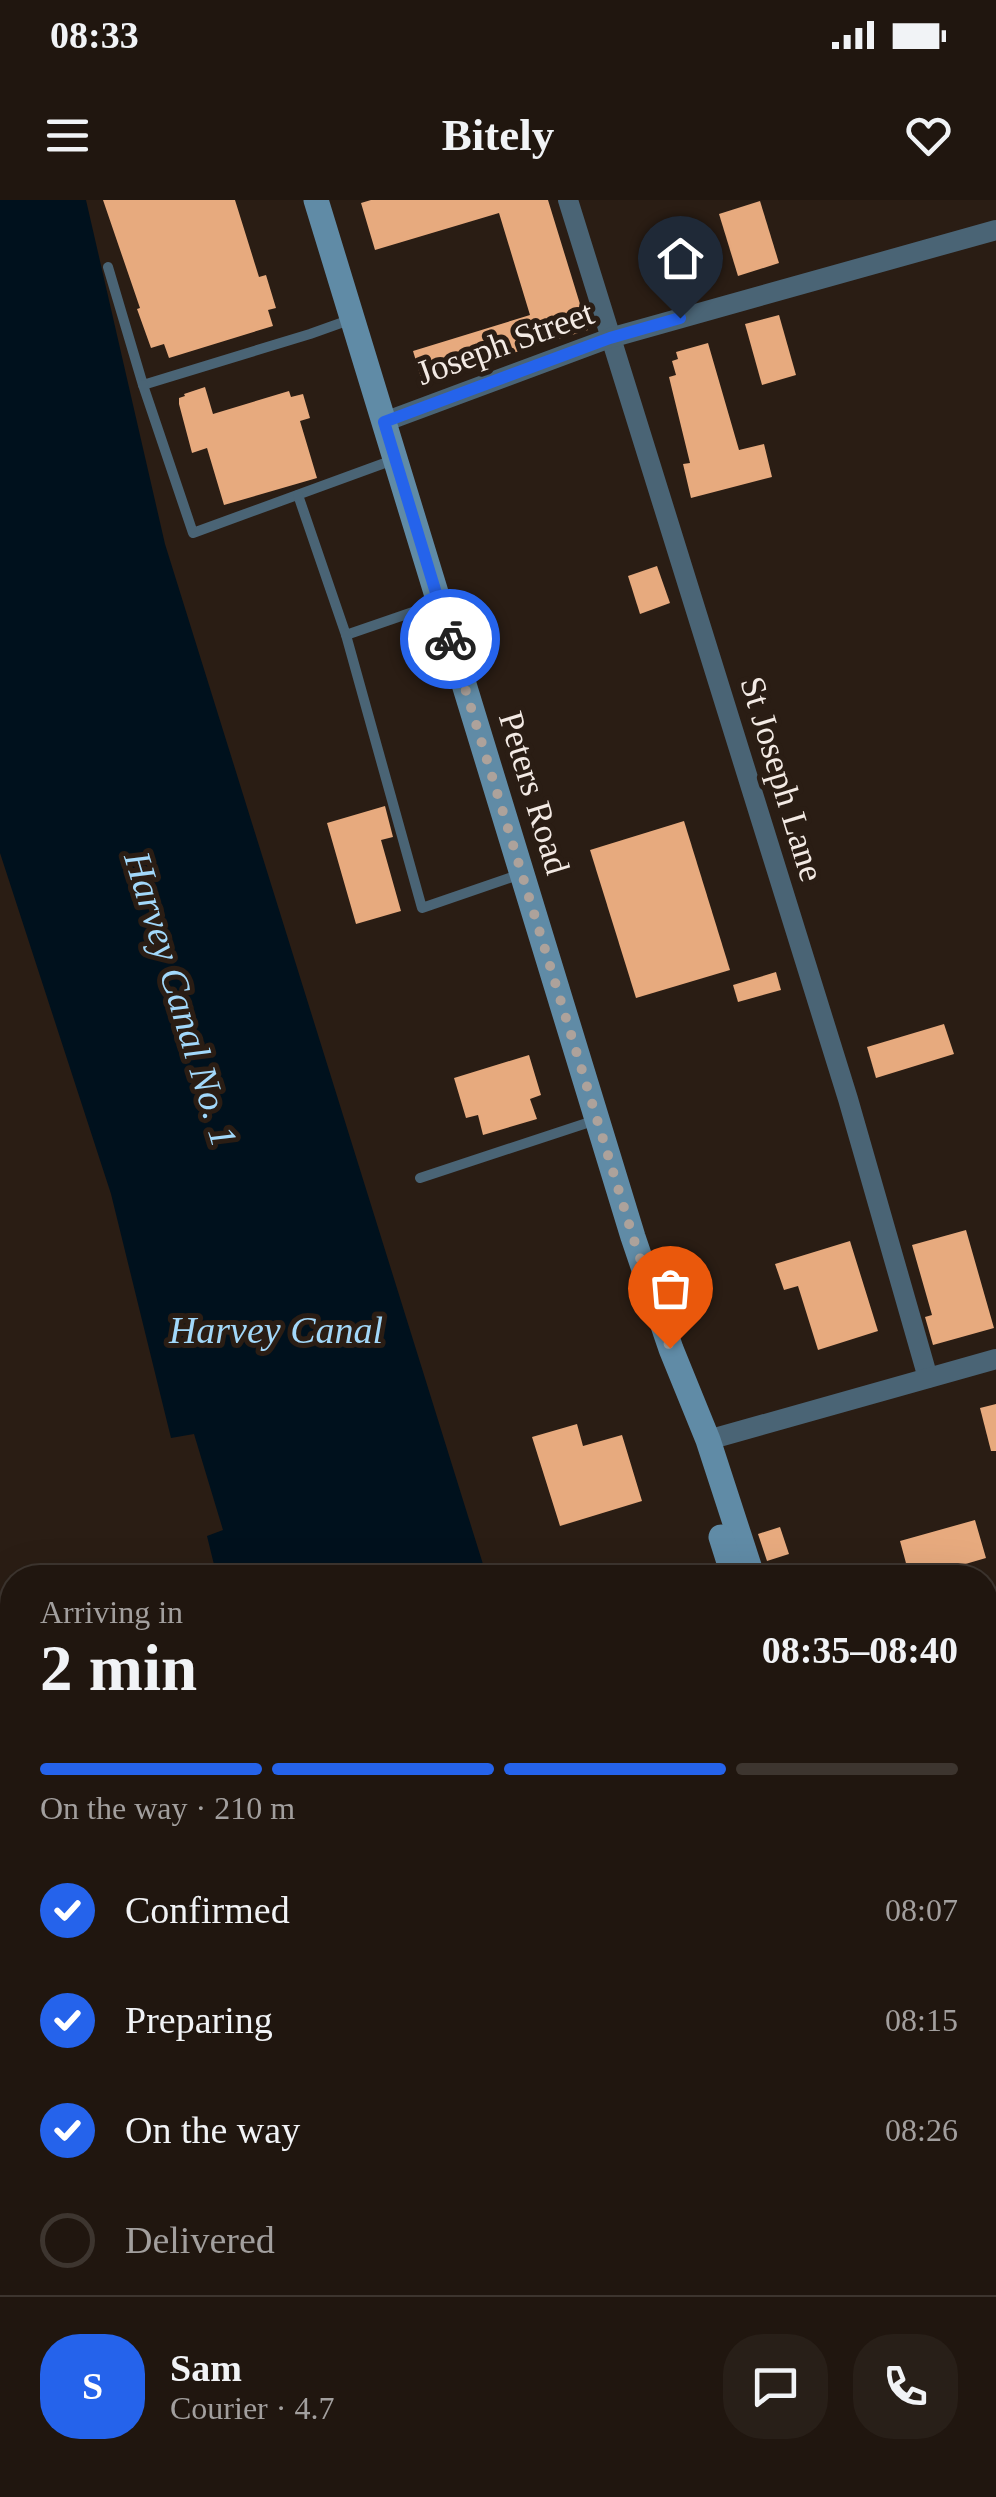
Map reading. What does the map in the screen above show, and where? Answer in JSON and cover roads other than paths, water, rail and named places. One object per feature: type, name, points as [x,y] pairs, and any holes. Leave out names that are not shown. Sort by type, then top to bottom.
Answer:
[{"type":"main road","name":"Peters Road","points":[[316,200],[633,1237],[670,1348],[708,1440],[749,1565]]},
{"type":"main road","name":"Peters Road","points":[[670,1348],[689,1437],[730,1565]]},
{"type":"street","name":"St Joseph Lane","points":[[568,200],[848,1099],[928,1378]]},
{"type":"street","name":"Joseph Street","points":[[384,422],[610,338],[996,230]]},
{"type":"street","points":[[708,1440],[996,1360]]},
{"type":"lane","points":[[108,267],[143,386],[194,533],[396,459]]},
{"type":"lane","points":[[143,386],[353,318]]},
{"type":"lane","points":[[298,495],[346,636],[422,908],[522,874]]},
{"type":"lane","points":[[346,636],[440,603]]},
{"type":"lane","points":[[420,1178],[597,1120]]},
{"type":"water","name":"Harvey Canal","points":[[0,200],[86,200],[165,544],[483,1565],[214,1565],[207,1536],[223,1530],[194,1434],[171,1438],[111,1194],[0,853]]},
{"type":"water label","name":"Harvey Canal No. 1","points":[[181,999]]}]
